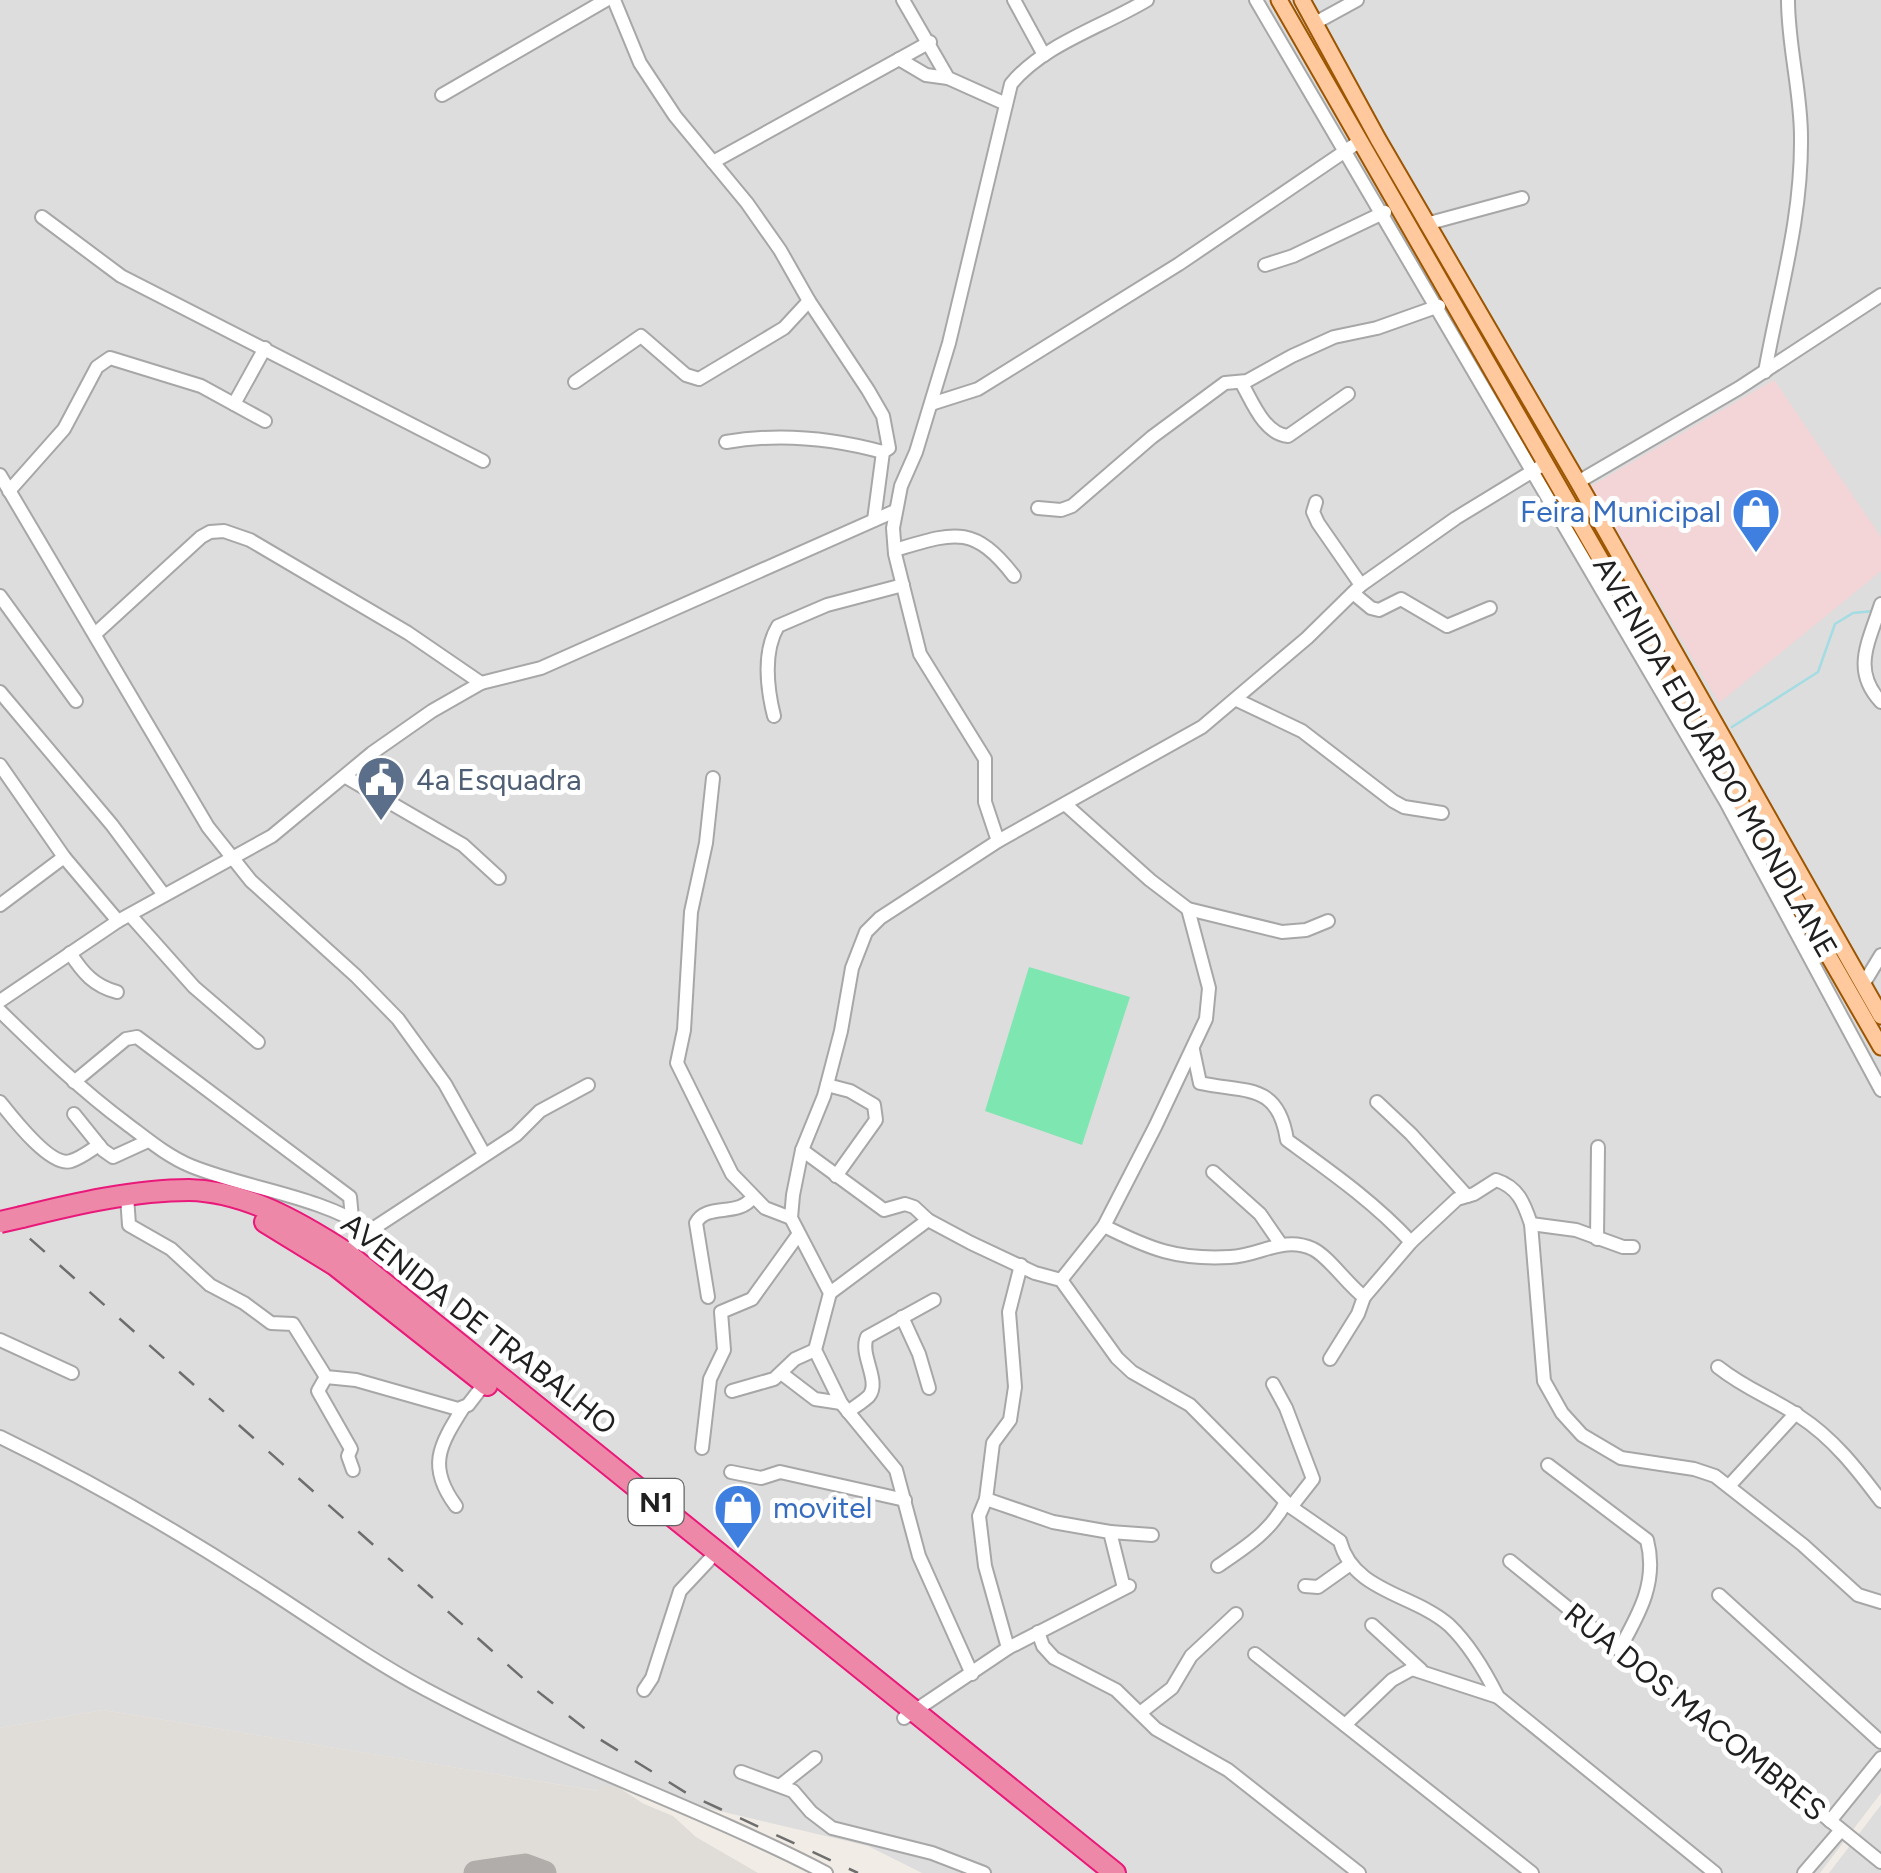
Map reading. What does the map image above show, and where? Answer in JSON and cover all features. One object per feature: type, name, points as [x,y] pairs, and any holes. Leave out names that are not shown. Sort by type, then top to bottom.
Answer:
[{"type":"highway","name":"AVENIDA DE TRABALHO","points":[[127,1196],[168,1193],[276,1226],[340,1258],[1091,1864],[1115,1873]]},
{"type":"highway","name":"N1","points":[[0,1222],[76,1203],[127,1196]]},
{"type":"highway","name":"AVENIDA DE TRABALHO","points":[[426,1327],[485,1383],[547,1424]]},
{"type":"highway","name":"AVENIDA DE TRABALHO","points":[[643,1500],[709,1560],[759,1593]]},
{"type":"main road","name":"AVENIDA EDUARDO MONDLANE","points":[[1278,0],[1360,141],[1426,224],[1578,482],[1881,1016]]},
{"type":"main road","name":"AVENIDA EDUARDO MONDLANE","points":[[1302,0],[1391,179],[1397,207],[1881,1048]]},
{"type":"main road","points":[[1562,492],[1578,482]]},
{"type":"street","points":[[442,94],[610,0],[640,64],[780,250],[882,416],[888,448],[883,452],[874,520]]},
{"type":"street","points":[[903,0],[948,78]]},
{"type":"street","points":[[1014,0],[1044,55]]},
{"type":"street","points":[[1256,0],[1726,802],[1881,1090]]},
{"type":"street","points":[[1315,23],[1357,0]]},
{"type":"street","points":[[1765,372],[1792,251],[1799,190],[1800,120],[1788,0]]},
{"type":"street","points":[[998,841],[985,802],[985,759],[920,654],[910,625],[896,550],[895,511],[932,404],[985,202],[1011,84],[1044,55],[1141,1]]},
{"type":"street","points":[[713,162],[930,42]]},
{"type":"street","points":[[899,59],[926,74],[948,78],[1006,104]]},
{"type":"street","points":[[932,404],[978,388],[1179,264],[1360,141]]},
{"type":"street","points":[[1426,224],[1522,198]]},
{"type":"street","points":[[1265,265],[1293,256],[1397,207]]},
{"type":"street","points":[[42,217],[121,276],[483,461]]},
{"type":"street","points":[[1578,482],[1765,372],[1881,295]]},
{"type":"street","points":[[575,382],[641,336],[686,375],[699,379],[784,328],[808,301]]},
{"type":"street","points":[[1038,508],[1061,510],[1072,506],[1209,393],[1226,384],[1241,382],[1334,337],[1377,328],[1451,302]]},
{"type":"street","points":[[234,404],[266,348]]},
{"type":"street","points":[[9,491],[64,428],[104,360],[120,360],[168,374],[265,421]]},
{"type":"street","points":[[1241,382],[1268,427],[1281,436],[1288,436],[1348,394]]},
{"type":"street","points":[[726,442],[758,436],[828,440],[883,452]]},
{"type":"street","points":[[830,1293],[791,1218],[802,1150],[827,1084],[852,968],[866,932],[880,918],[998,841],[1202,727],[1307,638],[1357,589],[1456,518],[1546,463]]},
{"type":"street","points":[[0,475],[161,752],[233,860],[251,882],[398,1019],[446,1084],[484,1154]]},
{"type":"street","points":[[1316,502],[1313,512],[1318,523],[1371,608],[1379,610],[1401,599],[1446,626],[1490,608]]},
{"type":"street","points":[[0,1001],[124,918],[272,836],[372,753],[432,711],[481,684],[541,668],[895,511]]},
{"type":"street","points":[[95,634],[201,537],[224,530],[250,540],[355,602],[481,684]]},
{"type":"street","points":[[896,550],[957,534],[981,543],[1014,576]]},
{"type":"street","points":[[774,716],[768,668],[778,626],[828,605],[903,585]]},
{"type":"street","points":[[0,596],[76,701]]},
{"type":"street","points":[[1881,605],[1864,660],[1864,679],[1881,702]]},
{"type":"street","points":[[0,692],[112,825],[164,895]]},
{"type":"street","points":[[1237,700],[1302,732],[1393,801],[1404,807],[1442,812]]},
{"type":"street","points":[[0,765],[64,857],[194,987],[258,1042]]},
{"type":"street","points":[[346,777],[462,845],[499,878]]},
{"type":"street","points":[[712,778],[706,843],[691,912],[684,1030],[677,1063],[732,1174],[765,1208],[791,1218]]},
{"type":"street","points":[[1064,804],[1188,910],[1282,932],[1306,930],[1328,922]]},
{"type":"street","points":[[1,901],[64,857]]},
{"type":"street","points":[[1060,1280],[1104,1226],[1206,1019],[1208,988],[1188,910]]},
{"type":"street","points":[[70,954],[88,978],[117,992]]},
{"type":"street","points":[[1864,983],[1881,954]]},
{"type":"street","points":[[0,1012],[74,1082],[148,1141],[192,1167],[310,1200],[372,1230]]},
{"type":"street","points":[[74,1082],[126,1039],[136,1037],[350,1197],[352,1218]]},
{"type":"street","points":[[1193,1050],[1200,1083],[1253,1090],[1272,1100],[1284,1121],[1287,1140],[1323,1163],[1380,1210],[1411,1242]]},
{"type":"street","points":[[827,1084],[850,1091],[874,1105],[877,1112],[876,1120],[836,1176]]},
{"type":"street","points":[[340,1258],[372,1230],[516,1136],[540,1111],[588,1085]]},
{"type":"street","points":[[0,1102],[39,1146],[64,1162],[71,1162],[99,1145]]},
{"type":"street","points":[[1376,1102],[1467,1196]]},
{"type":"street","points":[[74,1114],[113,1157],[148,1141]]},
{"type":"street","points":[[1597,1239],[1598,1147]]},
{"type":"street","points":[[802,1150],[884,1210],[905,1204],[914,1206],[928,1220],[1035,1274],[1060,1280],[1117,1358],[1145,1382],[1190,1405],[1288,1505],[1340,1541],[1345,1560],[1387,1592],[1446,1623],[1482,1666],[1498,1697]]},
{"type":"street","points":[[1213,1172],[1260,1214],[1280,1244]]},
{"type":"street","points":[[1330,1359],[1358,1314],[1364,1296],[1411,1242],[1457,1199],[1496,1180],[1510,1185],[1523,1201],[1531,1224],[1544,1381],[1562,1413],[1582,1436],[1606,1452],[1636,1462],[1705,1472],[1729,1486],[1858,1595],[1881,1602]]},
{"type":"street","points":[[127,1196],[129,1225],[171,1249],[210,1284],[271,1322],[292,1324],[326,1376],[463,1408]]},
{"type":"street","points":[[708,1297],[698,1217],[704,1212],[736,1211],[754,1198]]},
{"type":"street","points":[[928,1220],[830,1293],[816,1350],[844,1408],[896,1470],[919,1556],[972,1674]]},
{"type":"street","points":[[1531,1224],[1576,1230],[1633,1247]]},
{"type":"street","points":[[1104,1226],[1152,1250],[1179,1254],[1230,1258],[1252,1255],[1280,1244],[1316,1250],[1364,1296]]},
{"type":"street","points":[[702,1448],[710,1379],[724,1350],[722,1312],[752,1299],[798,1235]]},
{"type":"street","points":[[1008,1648],[978,1516],[986,1499],[993,1443],[1010,1420],[1015,1386],[1010,1312],[1021,1265]]},
{"type":"street","points":[[781,1372],[814,1399],[844,1408],[870,1394],[873,1388],[864,1343],[867,1337],[934,1300]]},
{"type":"street","points":[[902,1318],[929,1388]]},
{"type":"street","points":[[0,1340],[72,1373]]},
{"type":"street","points":[[732,1391],[766,1382],[795,1359],[816,1350]]},
{"type":"street","points":[[1718,1367],[1745,1388],[1796,1414],[1836,1445],[1881,1500]]},
{"type":"street","points":[[326,1376],[318,1391],[351,1449],[348,1456],[353,1470]]},
{"type":"street","points":[[456,1506],[442,1486],[438,1463],[446,1436],[485,1383]]},
{"type":"street","points":[[1218,1566],[1258,1541],[1312,1479],[1286,1408],[1272,1384]]},
{"type":"street","points":[[1729,1486],[1796,1414]]},
{"type":"street","points":[[0,1437],[124,1501],[426,1689],[522,1736],[747,1832],[826,1873]]},
{"type":"street","points":[[1548,1465],[1647,1540],[1652,1557],[1650,1585],[1620,1650]]},
{"type":"street","points":[[732,1472],[761,1478],[780,1472],[906,1500]]},
{"type":"street","points":[[986,1499],[1053,1522],[1152,1535]]},
{"type":"street","points":[[909,1714],[1008,1648],[1127,1587],[1110,1532]]},
{"type":"street","points":[[644,1690],[652,1678],[680,1591],[709,1560]]},
{"type":"street","name":"RUA DOS MACOMBRES","points":[[1510,1561],[1881,1862]]},
{"type":"street","points":[[1305,1586],[1318,1587],[1350,1564]]},
{"type":"street","points":[[1719,1595],[1881,1742]]},
{"type":"street","points":[[1140,1713],[1172,1688],[1191,1656],[1236,1614]]},
{"type":"street","points":[[1372,1626],[1421,1670]]},
{"type":"street","points":[[1038,1632],[1054,1658],[1116,1690],[1156,1729],[1228,1770],[1359,1873]]},
{"type":"street","points":[[1255,1654],[1532,1873]]},
{"type":"street","points":[[1345,1725],[1392,1680],[1412,1669],[1498,1697],[1715,1873]]},
{"type":"street","points":[[781,1784],[815,1758]]},
{"type":"street","points":[[1804,1873],[1881,1758]]},
{"type":"street","points":[[741,1772],[794,1791],[810,1812],[832,1828],[932,1853],[984,1873]]},
{"type":"shaded area","points":[[0,0],[1881,0],[1881,1793],[1820,1873],[922,1873],[868,1846],[618,1787],[599,1791],[103,1710],[0,1728]]},
{"type":"shaded area","name":"Feira Municipal","points":[[1774,380],[1881,537],[1881,571],[1719,703],[1591,486]]},
{"type":"shaded area","points":[[103,1710],[598,1791],[600,1785],[618,1787],[673,1816],[696,1837],[758,1873],[0,1873],[0,1728]]},
{"type":"shaded area","points":[[1881,1805],[1881,1873],[1829,1873]]},
{"type":"green space","points":[[1029,967],[1130,997],[1082,1145],[985,1111]]},
{"type":"waterway","points":[[1732,727],[1818,672],[1835,624],[1853,613],[1873,611]]},
{"type":"taxiway","points":[[476,1873],[525,1866],[544,1873]]},
{"type":"railway","points":[[0,1212],[536,1690],[593,1735],[688,1794],[858,1873]]},
{"type":"place","name":"Feira Municipal","points":[[1756,554]]},
{"type":"place","name":"4a Esquadra","points":[[381,822]]},
{"type":"place","name":"movitel","points":[[738,1550]]}]
